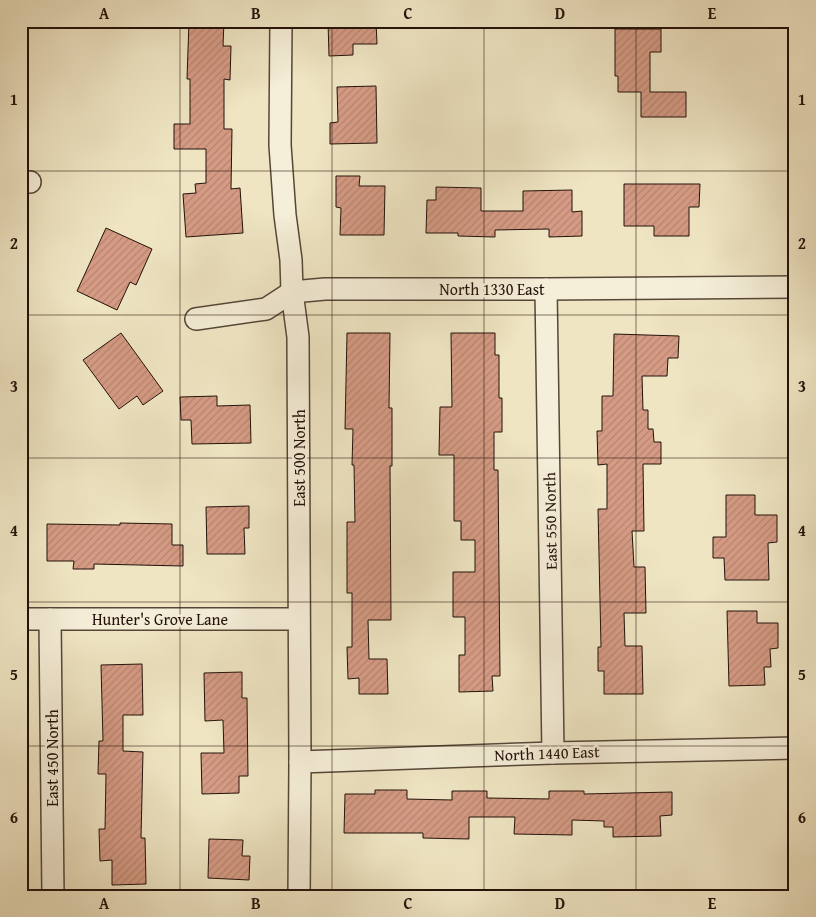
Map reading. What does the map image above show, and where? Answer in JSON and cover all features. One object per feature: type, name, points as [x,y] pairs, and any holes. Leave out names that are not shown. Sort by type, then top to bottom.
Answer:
[{"type":"street","name":"East 500 North","points":[[280,21],[280,145],[284,216],[291,260],[292,292],[298,337],[299,896]]},
{"type":"street","name":"North 1330 East","points":[[196,319],[266,309],[292,292],[325,289],[795,287]]},
{"type":"street","name":"East 550 North","points":[[546,289],[553,753]]},
{"type":"street","name":"Hunter's Grove Lane","points":[[21,619],[299,619]]},
{"type":"street","name":"East 450 North","points":[[50,619],[53,896]]},
{"type":"street","name":"North 1440 East","points":[[300,762],[553,753],[795,748]]},
{"type":"building","points":[[189,21],[224,21],[223,46],[231,46],[230,80],[224,79],[224,129],[232,129],[231,189],[240,188],[243,233],[186,237],[183,194],[196,193],[195,184],[206,183],[206,149],[174,149],[174,124],[190,124],[190,79],[187,79]]},
{"type":"building","points":[[328,21],[376,21],[377,44],[353,44],[353,55],[329,56]]},
{"type":"building","points":[[615,29],[661,29],[661,52],[650,52],[650,92],[686,92],[686,117],[641,117],[641,92],[618,92],[618,76],[615,76]]},
{"type":"building","points":[[376,86],[377,143],[330,144],[330,123],[338,122],[337,87]]},
{"type":"building","points":[[336,176],[360,176],[359,186],[385,186],[384,235],[340,235],[341,208],[336,207]]},
{"type":"building","points":[[624,184],[700,184],[699,207],[689,207],[689,236],[654,236],[654,226],[624,226]]},
{"type":"building","points":[[436,187],[481,188],[481,211],[523,211],[523,191],[572,190],[572,212],[582,211],[582,236],[549,237],[549,229],[495,230],[495,237],[458,236],[458,233],[426,233],[427,200],[436,200]]},
{"type":"building","points":[[106,228],[152,249],[136,285],[130,282],[117,310],[77,291]]},
{"type":"building","points":[[121,333],[163,391],[143,405],[137,396],[119,409],[83,360]]},
{"type":"building","points":[[347,333],[390,333],[389,408],[392,408],[392,466],[390,466],[391,620],[368,620],[369,659],[387,659],[388,694],[359,694],[359,678],[348,679],[347,647],[352,647],[352,593],[347,593],[347,522],[355,522],[354,465],[352,465],[353,429],[345,429]]},
{"type":"building","points":[[451,333],[495,333],[495,355],[499,355],[499,398],[502,398],[502,432],[494,432],[494,470],[498,470],[500,676],[492,676],[493,691],[459,692],[459,655],[465,655],[465,617],[453,617],[453,572],[475,572],[475,540],[461,540],[461,521],[454,521],[454,455],[439,455],[440,407],[452,407]]},
{"type":"building","points":[[614,334],[679,336],[678,358],[668,358],[667,376],[642,376],[643,410],[648,410],[648,429],[653,429],[654,442],[661,442],[661,464],[643,464],[644,531],[632,531],[634,567],[645,567],[646,613],[624,613],[625,646],[642,646],[643,694],[604,694],[604,671],[598,671],[598,647],[601,647],[598,509],[607,509],[607,464],[598,465],[597,431],[602,431],[602,396],[613,396]]},
{"type":"building","points":[[217,396],[217,406],[250,405],[251,443],[192,444],[191,420],[181,420],[180,397]]},
{"type":"building","points":[[726,495],[755,495],[755,515],[777,515],[777,542],[768,543],[769,580],[725,580],[724,558],[713,558],[713,537],[726,537]]},
{"type":"building","points":[[249,506],[249,528],[244,528],[245,554],[207,554],[206,507]]},
{"type":"building","points":[[120,523],[172,524],[172,545],[183,545],[183,566],[94,564],[94,569],[73,569],[74,561],[47,561],[47,524],[120,525]]},
{"type":"building","points":[[727,611],[757,611],[757,623],[778,623],[778,648],[770,649],[771,667],[764,667],[765,685],[729,686]]},
{"type":"building","points":[[142,664],[143,715],[123,715],[123,751],[143,752],[141,838],[145,838],[146,884],[112,885],[112,860],[100,861],[99,829],[105,829],[106,774],[98,774],[99,741],[103,741],[101,665]]},
{"type":"building","points":[[242,672],[242,698],[247,698],[248,776],[239,776],[239,793],[202,794],[201,753],[224,753],[223,720],[205,721],[204,673]]},
{"type":"building","points":[[375,790],[407,790],[407,799],[452,800],[452,791],[487,791],[487,798],[549,799],[549,791],[584,791],[584,794],[672,792],[672,815],[660,816],[661,836],[613,837],[613,827],[604,827],[604,821],[572,820],[572,835],[514,834],[515,817],[469,817],[469,839],[423,838],[423,833],[344,833],[345,794],[375,794]]},
{"type":"building","points":[[209,839],[243,840],[242,856],[250,856],[249,880],[208,878]]}]
